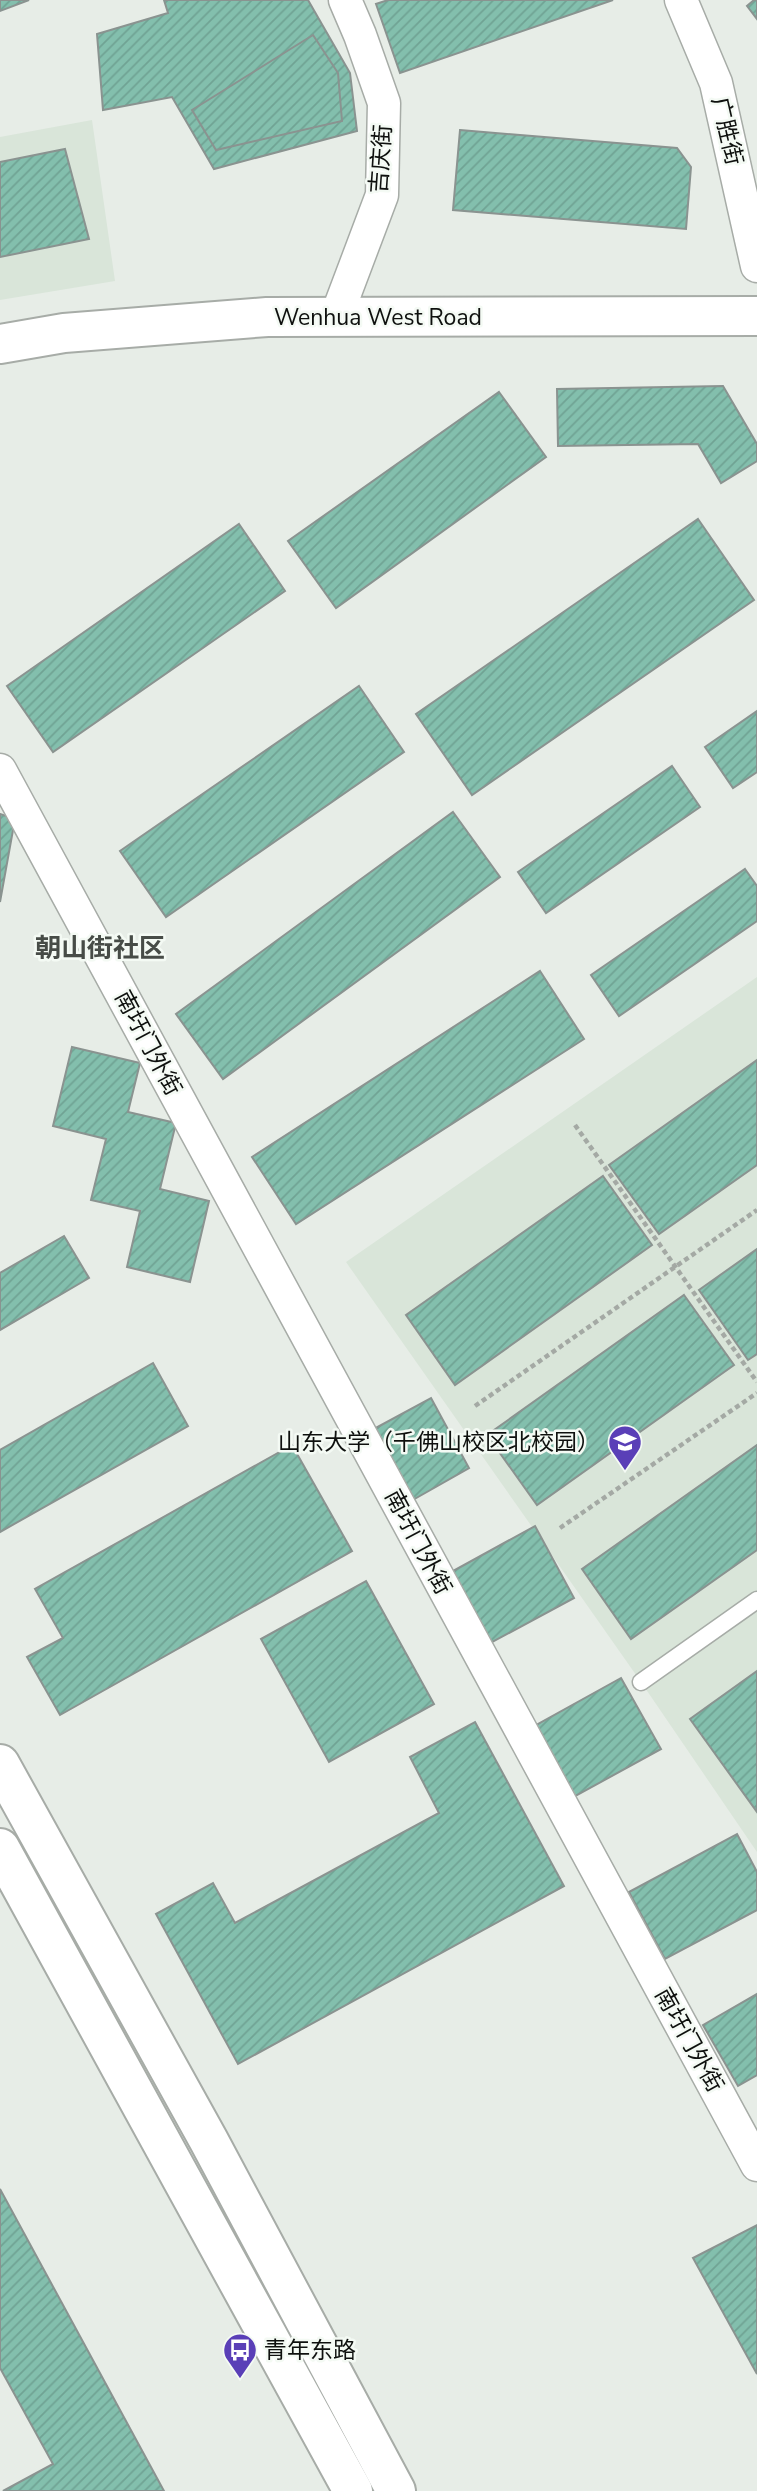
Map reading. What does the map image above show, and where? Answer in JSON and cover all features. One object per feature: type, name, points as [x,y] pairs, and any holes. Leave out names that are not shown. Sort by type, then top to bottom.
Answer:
[{"type":"main road","name":"Wenhua West Road","points":[[0,344],[64,333],[267,317],[757,316]]},
{"type":"main road","points":[[0,1764],[209,2141],[396,2491]]},
{"type":"main road","points":[[0,1848],[354,2491]]},
{"type":"street","name":"吉庆街","points":[[335,317],[382,195],[384,103],[345,0]]},
{"type":"street","name":"广胜街","points":[[682,0],[716,83],[757,266]]},
{"type":"street","name":"南圩门外街","points":[[0,770],[757,2165]]},
{"type":"lane","points":[[641,1682],[757,1600]]},
{"type":"path","points":[[575,1125],[757,1382]]},
{"type":"path","points":[[475,1406],[757,1210]]},
{"type":"path","points":[[560,1528],[757,1394]]},
{"type":"shaded area","points":[[92,120],[115,281],[0,300],[0,137]]},
{"type":"shaded area","name":"山东大学（千佛山校区北校园）","points":[[757,977],[757,1852],[346,1262]]},
{"type":"building","points":[[0,0],[29,0],[0,11]]},
{"type":"building","points":[[164,0],[308,0],[350,73],[357,131],[214,169],[172,97],[103,110],[97,34],[168,13]]},
{"type":"building","points":[[388,0],[613,0],[400,73],[376,4]]},
{"type":"building","points":[[757,0],[757,19],[747,6]]},
{"type":"building","points":[[313,35],[338,73],[342,121],[216,150],[192,110]]},
{"type":"building","points":[[460,130],[677,148],[691,167],[686,229],[453,210]]},
{"type":"building","points":[[65,149],[89,239],[0,257],[0,162]]},
{"type":"building","points":[[723,386],[757,444],[757,461],[721,483],[698,444],[558,446],[557,389]]},
{"type":"building","points":[[499,392],[546,457],[336,608],[288,541]]},
{"type":"building","points":[[698,519],[754,600],[472,795],[416,714]]},
{"type":"building","points":[[239,524],[285,591],[53,752],[7,686]]},
{"type":"building","points":[[359,686],[404,752],[166,917],[120,851]]},
{"type":"building","points":[[757,711],[757,772],[733,788],[705,747]]},
{"type":"building","points":[[672,766],[700,807],[546,913],[518,872]]},
{"type":"building","points":[[453,812],[500,877],[223,1079],[176,1014]]},
{"type":"building","points":[[0,814],[15,819],[0,902]]},
{"type":"building","points":[[745,869],[757,886],[757,921],[619,1016],[591,975]]},
{"type":"building","points":[[540,971],[584,1039],[296,1224],[252,1157]]},
{"type":"building","points":[[72,1047],[140,1063],[128,1112],[176,1123],[160,1189],[209,1201],[190,1282],[127,1267],[140,1211],[91,1200],[106,1139],[53,1126]]},
{"type":"building","points":[[757,1060],[757,1165],[659,1234],[609,1165]]},
{"type":"building","points":[[603,1176],[652,1245],[455,1385],[406,1315]]},
{"type":"building","points":[[64,1236],[89,1278],[0,1330],[0,1273]]},
{"type":"building","points":[[757,1249],[757,1354],[748,1360],[699,1290]]},
{"type":"building","points":[[684,1295],[734,1365],[537,1505],[487,1435]]},
{"type":"building","points":[[153,1363],[188,1426],[0,1532],[0,1450]]},
{"type":"building","points":[[431,1398],[469,1468],[411,1501],[372,1430]]},
{"type":"building","points":[[292,1445],[352,1551],[60,1715],[27,1657],[63,1638],[35,1589]]},
{"type":"building","points":[[757,1445],[757,1550],[631,1639],[582,1569]]},
{"type":"building","points":[[535,1526],[574,1598],[483,1647],[444,1576]]},
{"type":"building","points":[[366,1581],[434,1704],[329,1762],[261,1639]]},
{"type":"building","points":[[757,1671],[757,1812],[690,1719]]},
{"type":"building","points":[[621,1678],[661,1749],[570,1799],[531,1728]]},
{"type":"building","points":[[475,1722],[564,1886],[238,2064],[156,1914],[213,1883],[235,1923],[439,1813],[410,1757]]},
{"type":"building","points":[[737,1834],[757,1872],[757,1910],[665,1959],[629,1892]]},
{"type":"building","points":[[757,1994],[757,2075],[738,2086],[703,2025]]},
{"type":"building","points":[[0,2189],[164,2491],[3,2491],[53,2464],[0,2368]]},
{"type":"building","points":[[757,2225],[757,2374],[693,2258]]},
{"type":"place","name":"山东大学（千佛山校区北校园）","points":[[625,1472]]},
{"type":"place","name":"青年东路","points":[[240,2380]]},
{"type":"district","name":"朝山街社区","points":[[100,948]]}]
